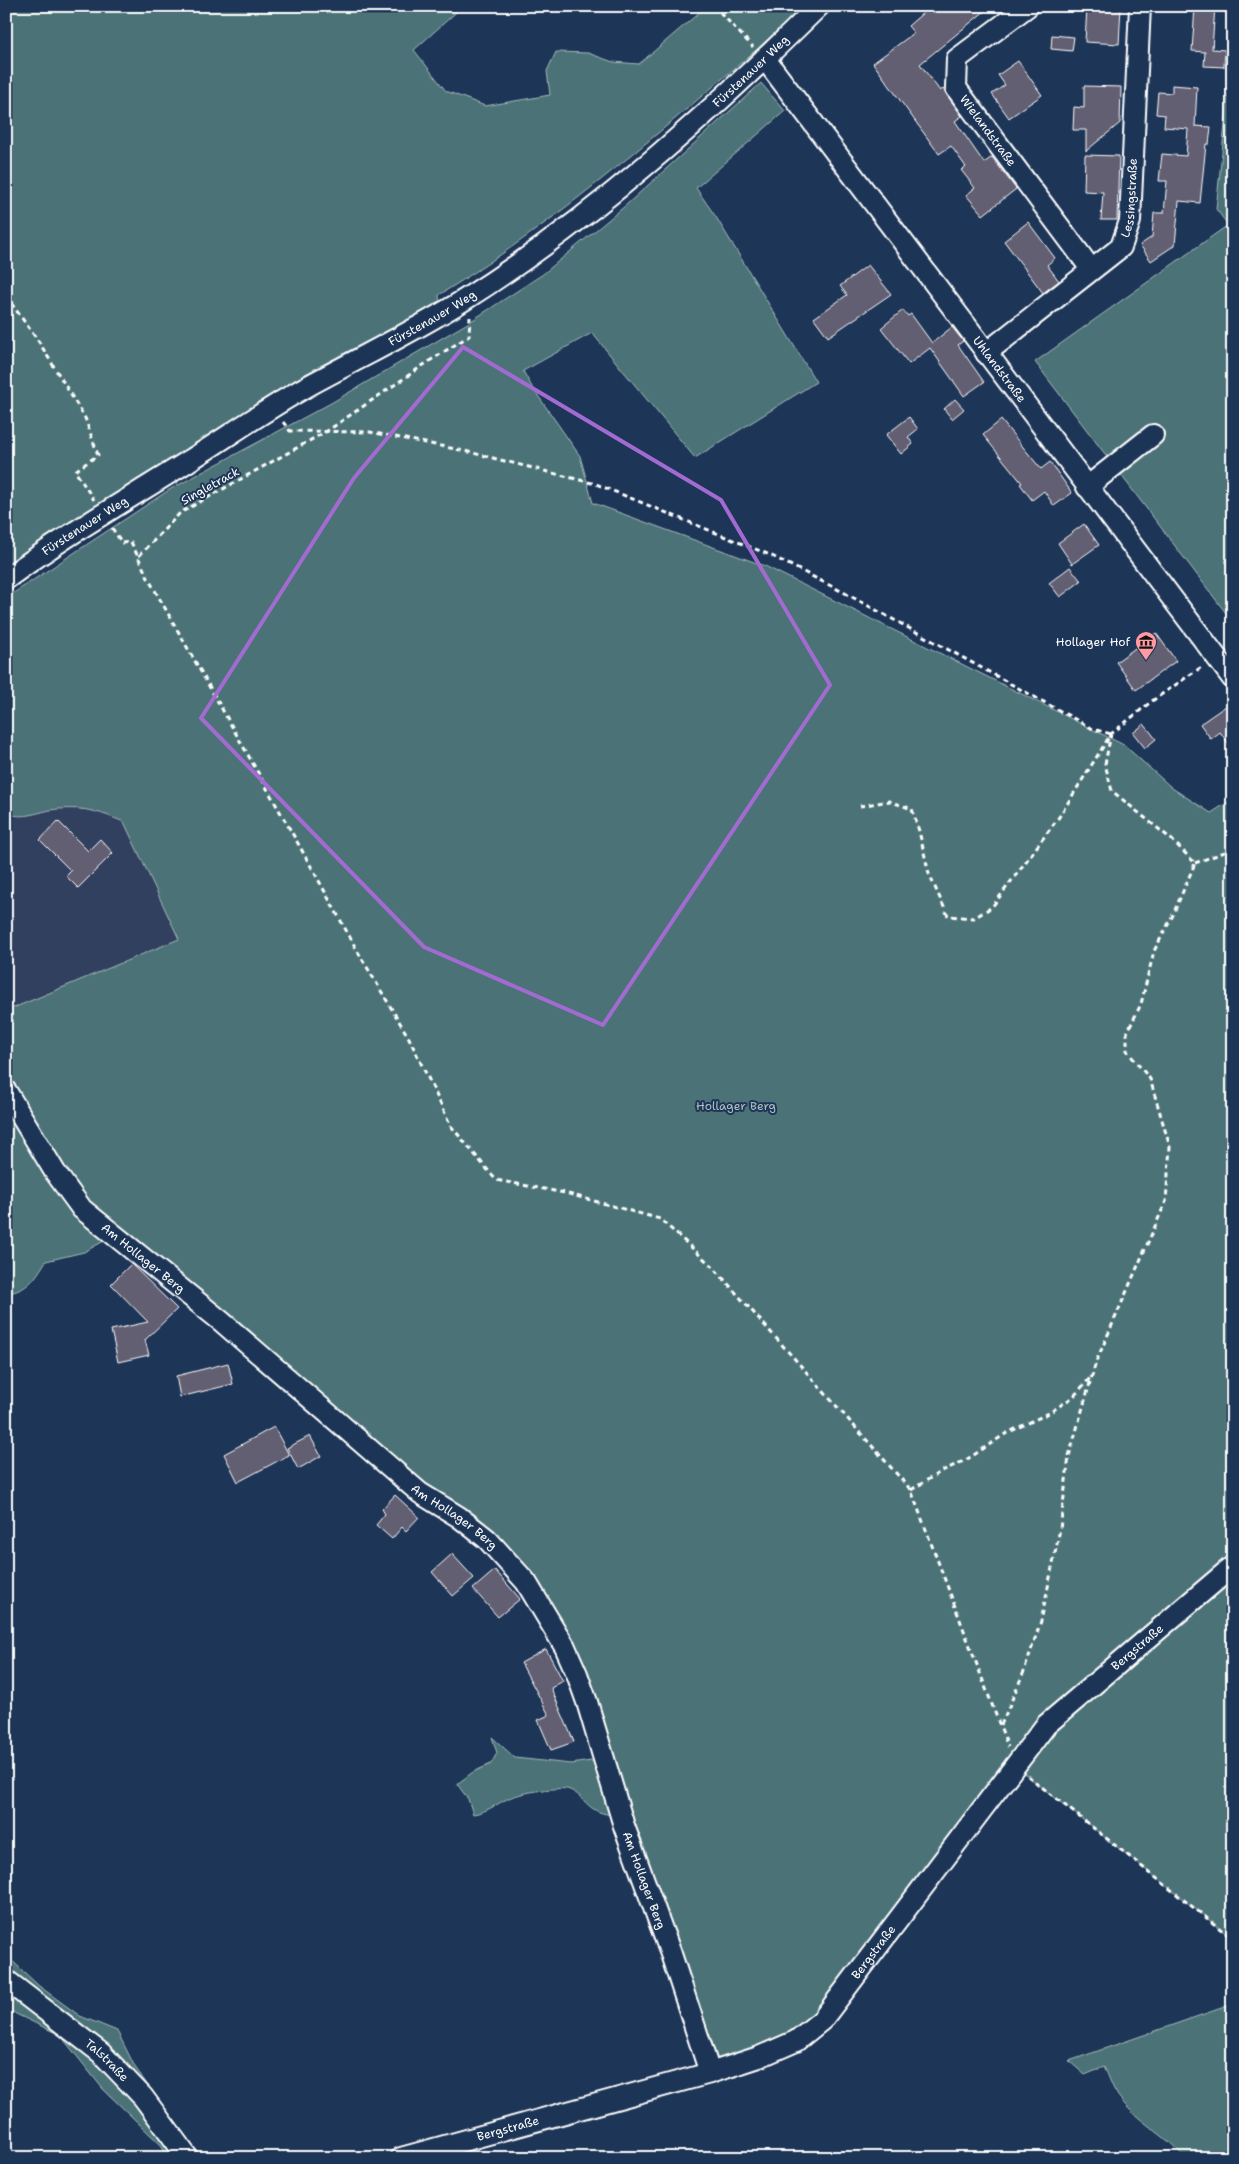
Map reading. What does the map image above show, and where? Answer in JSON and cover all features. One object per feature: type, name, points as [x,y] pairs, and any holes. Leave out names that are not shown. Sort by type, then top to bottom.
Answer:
[{"type":"street","name":"Fürstenauer Weg","points":[[6,579],[272,407],[373,353],[466,299],[567,230],[685,132],[765,60],[819,6]]},
{"type":"street","name":"Wielandstraße","points":[[1028,6],[956,59],[956,88],[1091,269]]},
{"type":"street","name":"Lessingstraße","points":[[986,353],[1121,247],[1130,221],[1140,6]]},
{"type":"street","name":"Uhlandstraße","points":[[765,60],[1233,679]]},
{"type":"street","points":[[1087,487],[1153,435]]},
{"type":"street","name":"Am Hollager Berg","points":[[6,1091],[55,1172],[82,1209],[220,1321],[420,1493],[459,1517],[487,1539],[526,1582],[565,1647],[577,1674],[624,1826],[710,2073]]},
{"type":"street","name":"Bergstraße","points":[[401,2158],[710,2073],[759,2057],[796,2041],[822,2020],[1046,1725],[1233,1566]]},
{"type":"street","name":"Talstraße","points":[[6,1980],[101,2053],[143,2097],[188,2158]]},
{"type":"path","points":[[714,6],[765,60]]},
{"type":"path","points":[[6,296],[39,342],[85,418],[98,455],[75,471],[89,493]]},
{"type":"path","name":"Singletrack","points":[[138,556],[180,513],[327,431],[469,336],[472,322],[466,299]]},
{"type":"path","points":[[272,407],[290,431],[370,432],[465,451],[596,484],[770,555],[845,593],[1093,729],[1111,734]]},
{"type":"path","points":[[112,529],[122,543],[131,542],[148,578],[358,952],[409,1038],[450,1126],[496,1180],[565,1193],[660,1219],[713,1267],[910,1490],[1000,1726],[1023,1674],[1041,1620],[1060,1529],[1069,1456],[1096,1362],[1166,1201],[1170,1147],[1150,1079],[1127,1051],[1127,1033],[1141,1004],[1154,951],[1172,917],[1195,863],[1233,849]]},
{"type":"path","points":[[860,806],[888,800],[912,810],[920,831],[929,874],[948,916],[974,918],[992,907],[1021,870],[1059,817],[1111,734],[1152,701],[1216,657]]},
{"type":"path","points":[[1111,734],[1105,764],[1112,791],[1171,839],[1195,863]]},
{"type":"path","points":[[910,1490],[942,1471],[966,1460],[1008,1432],[1049,1413],[1073,1397],[1092,1375]]},
{"type":"path","points":[[1015,1766],[1233,1939]]},
{"type":"highlighted area","points":[[463,347],[721,500],[830,685],[603,1025],[424,947],[201,718],[354,478]]},
{"type":"shaded area","points":[[58,809],[92,809],[124,822],[179,939],[6,1011],[6,813],[16,818]]},
{"type":"green space","points":[[6,6],[463,6],[414,50],[446,91],[485,106],[550,95],[547,71],[556,52],[588,53],[613,62],[639,64],[701,11],[698,6],[804,6],[788,23],[618,166],[531,233],[439,295],[441,315],[6,579]]},
{"type":"green space","points":[[1233,48],[1233,614],[1229,617],[1035,362],[1228,225],[1216,209]]},
{"type":"green space","name":"Hollager Berg","points":[[761,83],[785,111],[696,188],[716,217],[816,382],[695,458],[592,333],[523,371],[580,456],[593,503],[765,566],[1124,745],[1172,788],[1211,813],[1233,799],[1233,1939],[1015,1766],[822,2020],[710,2073],[621,1816],[598,1812],[581,1797],[567,1789],[546,1790],[519,1795],[487,1810],[473,1814],[468,1799],[457,1784],[473,1772],[491,1764],[497,1753],[492,1737],[515,1758],[571,1764],[604,1759],[526,1582],[115,1235],[84,1252],[46,1261],[30,1283],[14,1292],[6,1294],[6,1011],[179,939],[124,822],[100,813],[77,809],[52,810],[26,816],[6,813],[6,598],[169,490],[331,403],[471,321],[543,274],[625,206]]},
{"type":"green space","points":[[6,1955],[39,1986],[80,2016],[117,2031],[135,2067],[198,2158],[167,2158],[162,2146],[103,2089],[60,2035],[16,2014],[6,2007]]},
{"type":"green space","points":[[1233,2004],[1233,2158],[1185,2158],[1125,2105],[1116,2093],[1104,2067],[1085,2075],[1069,2061]]},
{"type":"building","points":[[931,6],[991,6],[920,64],[940,91],[943,89],[962,116],[955,121],[984,163],[992,157],[1016,189],[983,215],[966,195],[975,188],[961,170],[966,167],[951,146],[939,154],[873,63],[914,33],[908,26]]},
{"type":"building","points":[[1087,6],[1121,6],[1119,44],[1085,42]]},
{"type":"building","points":[[1195,6],[1215,6],[1212,49],[1225,50],[1224,67],[1204,66],[1205,52],[1192,51]]},
{"type":"building","points":[[1052,35],[1074,37],[1072,51],[1051,49]]},
{"type":"building","points":[[1018,61],[1042,95],[1009,118],[992,94],[1005,85],[998,75]]},
{"type":"building","points":[[1172,85],[1197,87],[1195,126],[1211,127],[1209,144],[1206,144],[1200,203],[1179,201],[1175,245],[1151,261],[1140,245],[1152,237],[1154,213],[1164,213],[1167,181],[1159,181],[1162,154],[1186,156],[1188,129],[1164,127],[1165,115],[1156,114],[1158,92],[1172,93]]},
{"type":"building","points":[[1084,86],[1121,87],[1120,123],[1086,151],[1086,130],[1073,130],[1074,107],[1084,108]]},
{"type":"building","points":[[1085,155],[1119,156],[1117,220],[1101,220],[1103,192],[1084,191]]},
{"type":"building","points":[[1028,222],[1055,258],[1047,265],[1059,281],[1043,293],[1004,241]]},
{"type":"building","points":[[868,265],[891,294],[828,337],[814,318],[847,295],[840,286]]},
{"type":"building","points":[[903,310],[908,316],[911,314],[932,343],[952,327],[963,341],[958,345],[984,382],[964,396],[930,348],[909,364],[881,328]]},
{"type":"building","points":[[955,399],[964,409],[952,419],[944,409]]},
{"type":"building","points":[[909,417],[918,429],[908,437],[913,444],[901,454],[886,435]]},
{"type":"building","points":[[1001,420],[1041,469],[1050,462],[1072,493],[1054,506],[1044,491],[1032,500],[1020,484],[1022,483],[983,435]]},
{"type":"building","points":[[1084,524],[1099,545],[1072,564],[1058,543]]},
{"type":"building","points":[[1070,567],[1081,581],[1060,597],[1049,583]]},
{"type":"building","name":"Hollager Hof","points":[[1156,633],[1176,661],[1136,690],[1116,662]]},
{"type":"building","points":[[1233,701],[1233,750],[1220,732],[1211,739],[1200,724]]},
{"type":"building","points":[[1144,724],[1156,739],[1145,748],[1133,733]]},
{"type":"building","points":[[58,821],[88,851],[100,839],[113,853],[78,888],[66,876],[71,871],[40,840]]},
{"type":"building","points":[[131,1264],[177,1309],[145,1340],[149,1355],[118,1362],[111,1330],[148,1322],[111,1284]]},
{"type":"building","points":[[228,1363],[233,1384],[180,1397],[176,1376]]},
{"type":"building","points":[[274,1427],[289,1455],[238,1482],[224,1454]]},
{"type":"building","points":[[310,1436],[321,1456],[298,1469],[287,1448]]},
{"type":"building","points":[[395,1495],[419,1517],[406,1531],[402,1527],[392,1539],[376,1525],[385,1514],[382,1509]]},
{"type":"building","points":[[452,1554],[474,1578],[453,1596],[432,1572]]},
{"type":"building","points":[[495,1570],[520,1599],[498,1617],[473,1589]]},
{"type":"building","points":[[546,1649],[563,1681],[551,1688],[574,1742],[551,1750],[538,1720],[549,1715],[521,1663]]},
{"type":"place","name":"Hollager Hof","points":[[1146,661]]}]
